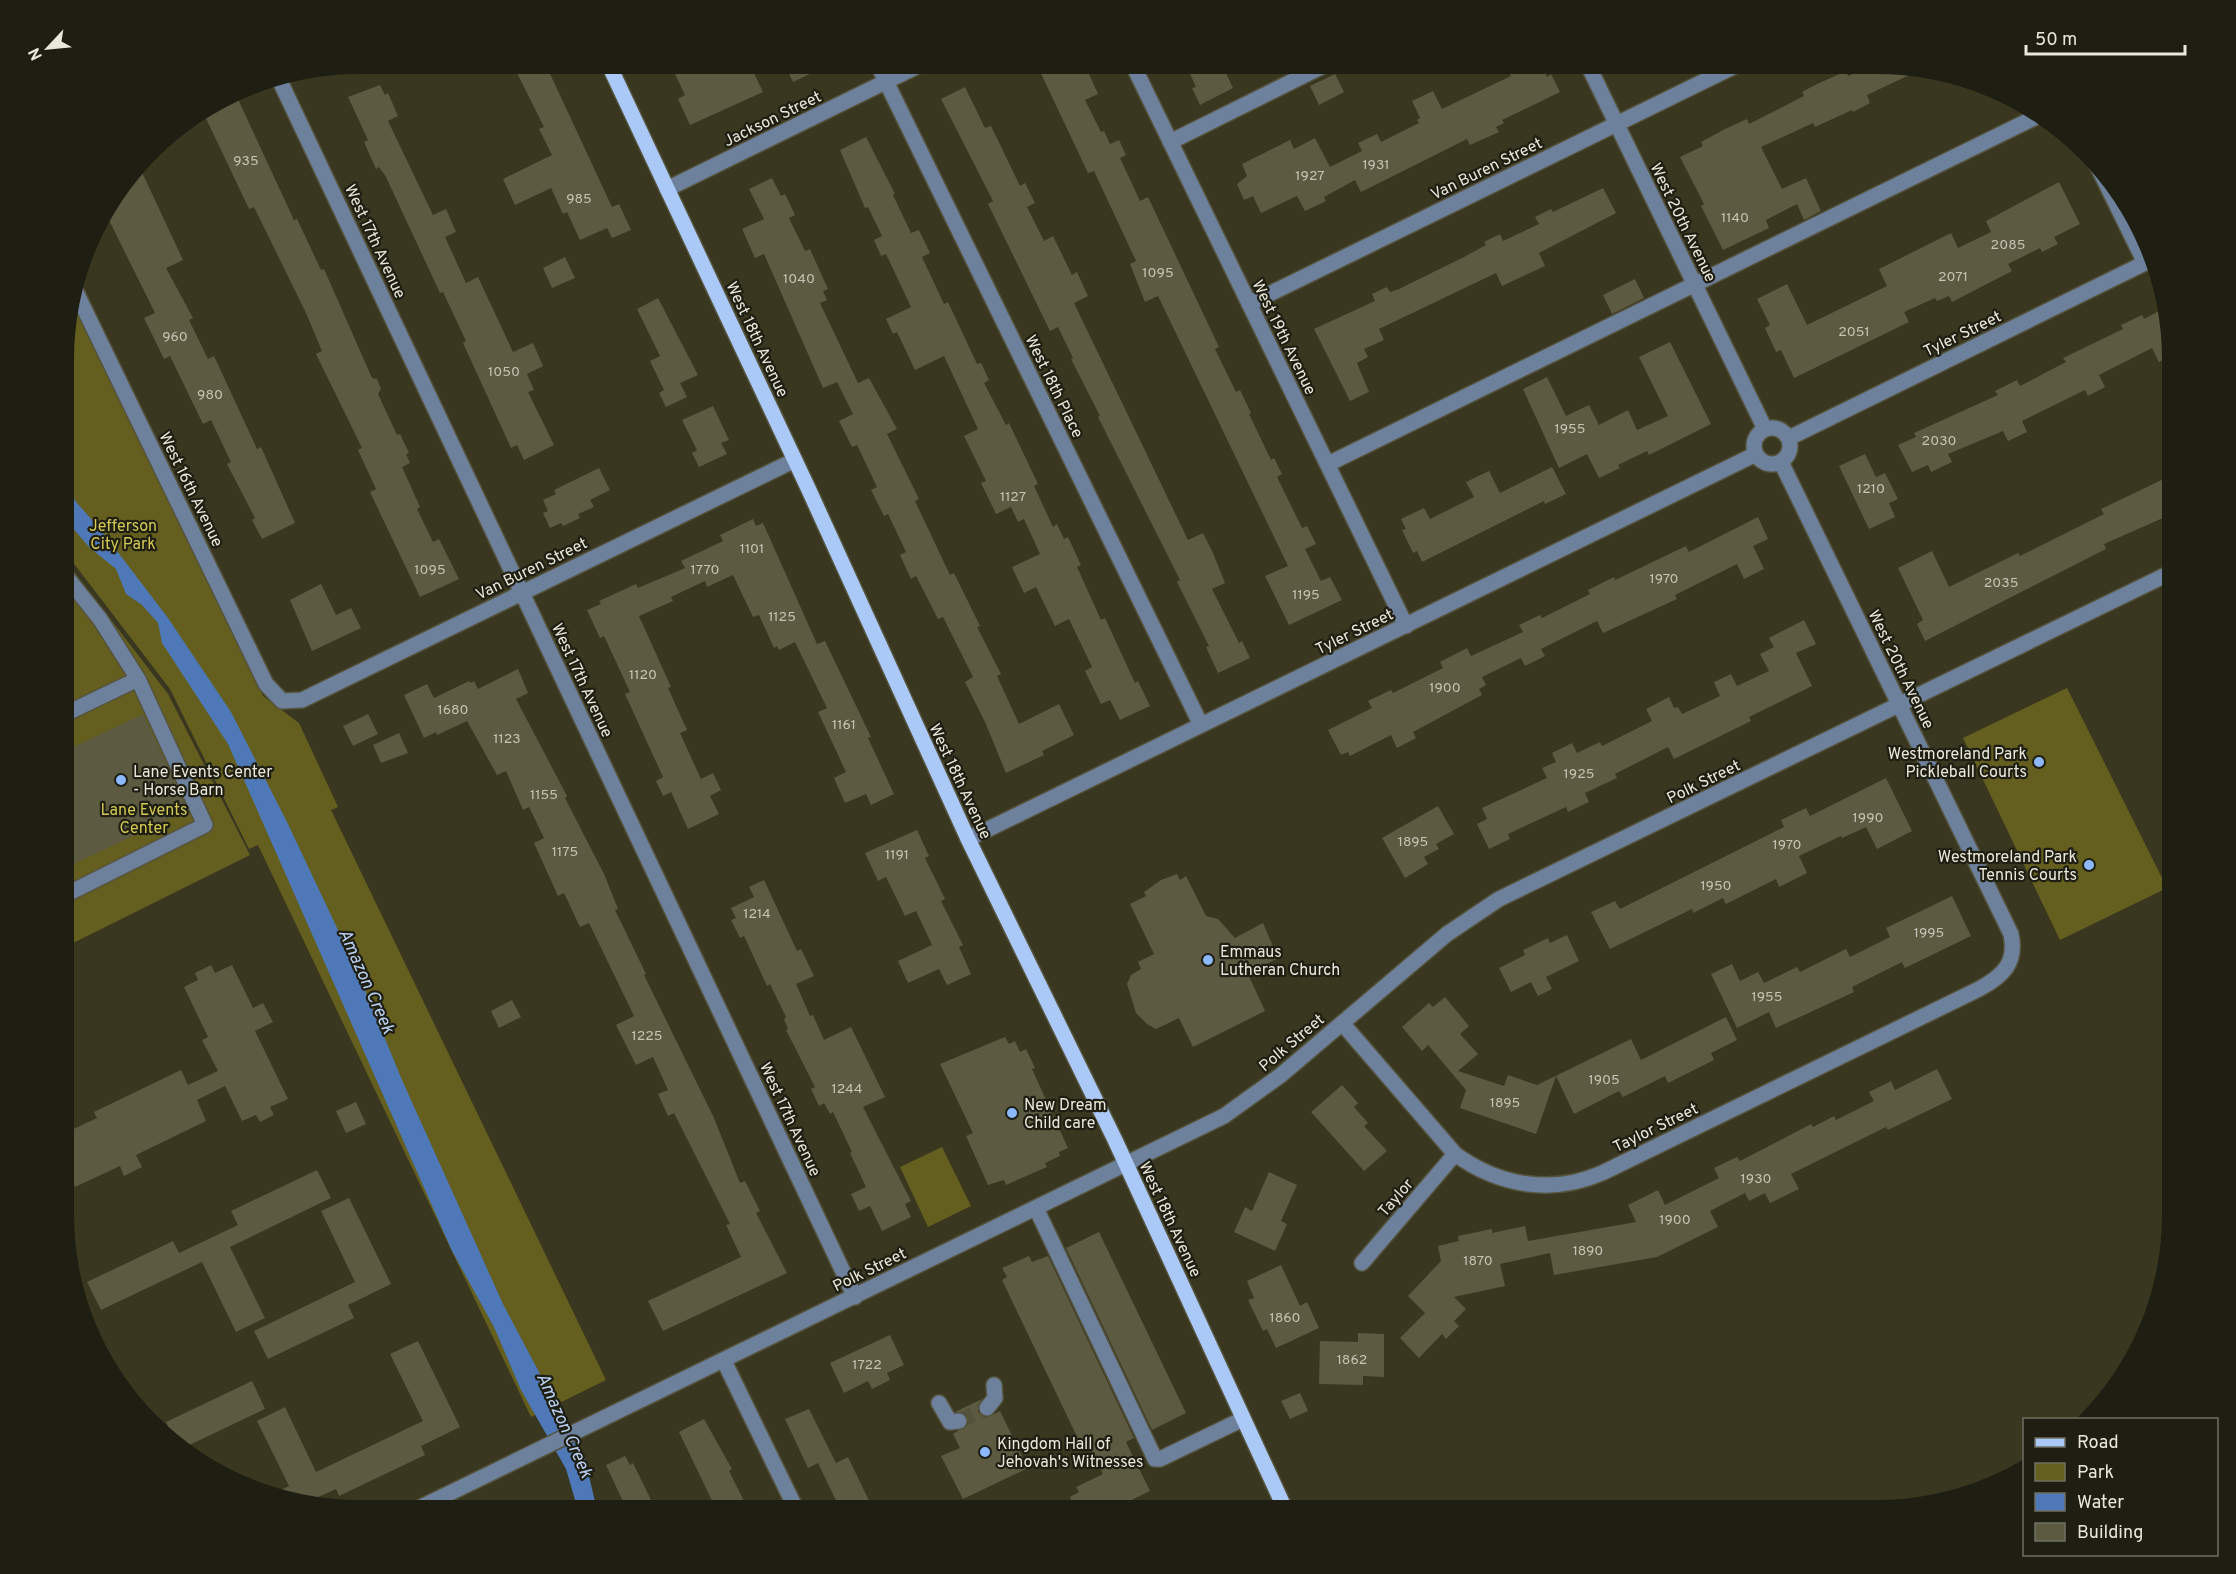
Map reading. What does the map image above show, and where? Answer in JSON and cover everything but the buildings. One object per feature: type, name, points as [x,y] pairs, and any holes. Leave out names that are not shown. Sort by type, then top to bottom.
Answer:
[{"type":"main road","name":"West 18th Avenue","points":[[613,74],[795,460],[968,839],[1126,1164],[1281,1500]]},
{"type":"street","name":"West 18th Place","points":[[882,74],[1201,725]]},
{"type":"street","name":"Jackson Street","points":[[667,189],[902,74]]},
{"type":"street","name":"West 19th Avenue","points":[[1137,74],[1406,626]]},
{"type":"street","points":[[1170,142],[1307,74]]},
{"type":"street","name":"West 20th Avenue","points":[[1592,74],[1765,429]]},
{"type":"street","name":"Van Buren Street","points":[[1249,304],[1718,74]]},
{"type":"street","name":"West 17th Avenue","points":[[281,84],[855,1297]]},
{"type":"street","points":[[1328,464],[2031,119]]},
{"type":"street","points":[[2123,215],[2135,237]]},
{"type":"street","name":"Tyler Street","points":[[1789,438],[2146,263]]},
{"type":"street","name":"West 16th Avenue","points":[[80,300],[266,684],[282,701]]},
{"type":"street","points":[[1765,429],[1779,429],[1789,438],[1790,451],[1781,462],[1766,463],[1756,454],[1755,441],[1765,429]]},
{"type":"street","name":"Tyler Street","points":[[968,839],[1756,454]]},
{"type":"street","name":"Van Buren Street","points":[[282,701],[302,700],[795,460]]},
{"type":"street","name":"West 20th Avenue","points":[[1781,462],[2011,934],[2012,959]]},
{"type":"street","name":"Polk Street","points":[[436,1500],[1224,1116],[1281,1075],[1447,934],[1499,899],[2162,577]]},
{"type":"street","points":[[74,585],[100,619],[138,679],[205,825],[74,891]]},
{"type":"street","points":[[74,710],[138,679]]},
{"type":"street","name":"Taylor Street","points":[[1342,1023],[1455,1154],[1487,1173],[1521,1183],[1553,1186],[1586,1180],[1998,979],[2012,959]]},
{"type":"street","name":"Taylor","points":[[1362,1263],[1455,1154]]},
{"type":"street","points":[[1036,1208],[1155,1459],[1160,1459],[1244,1419]]},
{"type":"street","points":[[723,1361],[792,1500]]},
{"type":"street","points":[[987,1408],[995,1398],[994,1385]]},
{"type":"street","points":[[939,1403],[950,1422],[959,1421]]},
{"type":"green space","name":"Jefferson City Park","points":[[78,312],[263,696],[299,723],[338,807],[331,810],[606,1380],[531,1417],[258,845],[249,849],[170,689],[74,564],[74,340]]},
{"type":"green space","name":"Lane Events Center","points":[[74,572],[168,694],[250,855],[74,943]]},
{"type":"green space","points":[[2067,688],[2162,878],[2162,890],[2060,940],[1963,738]]},
{"type":"green space","points":[[942,1147],[971,1206],[928,1227],[900,1167]]},
{"type":"water","name":"Amazon Creek","points":[[74,498],[168,618],[231,712],[287,822],[355,966],[402,1080],[503,1304],[585,1459],[595,1500],[575,1500],[566,1469],[521,1390],[494,1327],[452,1251],[228,744],[162,643],[158,623],[142,605],[126,594],[116,569],[89,547],[74,530]]},
{"type":"tunnel","points":[[959,1421],[987,1408]]},
{"type":"place","name":"Westmoreland Park Pickleball Courts","points":[[2039,762]]},
{"type":"place","name":"Lane Events Center - Horse Barn","points":[[121,780]]},
{"type":"place","name":"Westmoreland Park Tennis Courts","points":[[2089,865]]},
{"type":"place","name":"Emmaus Lutheran Church","points":[[1208,960]]},
{"type":"place","name":"New Dream Child care","points":[[1012,1113]]},
{"type":"place","name":"Kingdom Hall of Jehovah's Witnesses","points":[[985,1452]]}]
